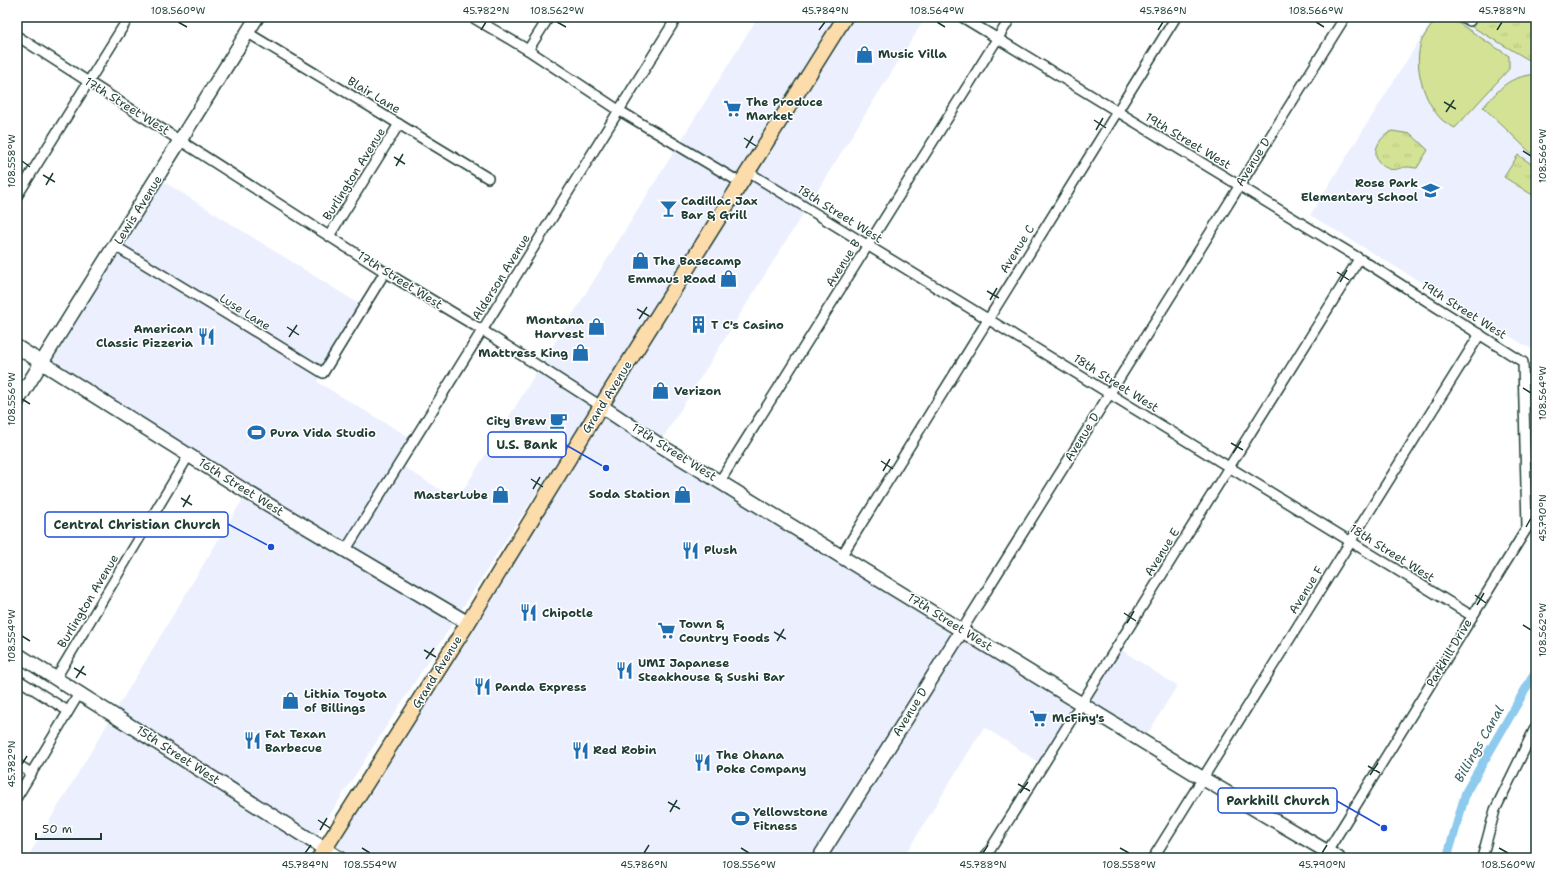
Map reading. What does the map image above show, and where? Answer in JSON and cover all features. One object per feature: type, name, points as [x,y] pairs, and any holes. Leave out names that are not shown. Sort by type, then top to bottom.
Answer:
[{"type":"main road","name":"Grand Avenue","points":[[322,854],[468,623],[601,406],[845,17]]},
{"type":"street","points":[[17,196],[129,17]]},
{"type":"street","name":"Lewis Avenue","points":[[17,402],[257,17]]},
{"type":"street","name":"18th Street West","points":[[472,17],[528,50],[620,111],[745,177],[868,245],[1472,616]]},
{"type":"street","points":[[528,50],[549,17]]},
{"type":"street","name":"Alderson Avenue","points":[[346,551],[677,17]]},
{"type":"street","name":"19th Street West","points":[[962,17],[1359,259],[1523,362]]},
{"type":"street","name":"Avenue B","points":[[720,481],[1011,17]]},
{"type":"street","name":"Avenue C","points":[[842,555],[1176,17]]},
{"type":"street","name":"Avenue D","points":[[819,858],[1345,17]]},
{"type":"street","name":"Blair Lane","points":[[248,32],[488,178]]},
{"type":"street","name":"17th Street West","points":[[17,36],[385,272],[482,330],[720,481],[1329,856]]},
{"type":"street","name":"Burlington Avenue","points":[[329,236],[399,124]]},
{"type":"street","name":"Luse Lane","points":[[115,246],[323,374],[385,272]]},
{"type":"street","name":"Avenue E","points":[[985,858],[1359,259]]},
{"type":"street","name":"Avenue F","points":[[1153,858],[1480,334]]},
{"type":"street","name":"16th Street West","points":[[17,347],[189,455],[346,551],[468,623]]},
{"type":"street","name":"Parkhill Drive","points":[[1329,856],[1472,616],[1527,528],[1523,362]]},
{"type":"street","name":"Burlington Avenue","points":[[56,678],[189,455]]},
{"type":"street","name":"15th Street West","points":[[17,654],[80,692],[322,854],[339,858]]},
{"type":"street","points":[[17,680],[68,711]]},
{"type":"street","points":[[17,797],[80,692]]},
{"type":"street","points":[[1482,858],[1495,810],[1536,726]]},
{"type":"street","points":[[17,764],[31,773]]},
{"type":"shaded area","points":[[758,17],[835,17],[608,381],[302,858],[27,858],[247,492],[41,362],[158,178],[364,307],[317,382],[414,440],[399,464],[457,500]]},
{"type":"shaded area","points":[[845,17],[926,17],[659,444],[1081,703],[1117,647],[1177,686],[1143,741],[1082,703],[1043,765],[984,727],[903,858],[319,858]]},
{"type":"shaded area","name":"Rose Park Elementary School","points":[[1434,17],[1455,17],[1536,64],[1536,352],[1310,215]]},
{"type":"green space","points":[[1438,17],[1449,17],[1509,56],[1509,69],[1455,128],[1442,120],[1430,103],[1425,93],[1419,72],[1419,50],[1422,40]]},
{"type":"green space","points":[[1455,17],[1536,17],[1536,64]]},
{"type":"green space","points":[[1536,74],[1536,158],[1483,107],[1506,84],[1518,78]]},
{"type":"green space","points":[[1392,131],[1411,134],[1428,150],[1417,168],[1407,167],[1389,169],[1378,161],[1376,150],[1378,144],[1386,134]]},
{"type":"green space","points":[[1518,155],[1536,167],[1536,193],[1534,196],[1504,177]]},
{"type":"waterway","name":"Billings Canal","points":[[1447,858],[1466,792],[1536,671]]},
{"type":"place","name":"Music Villa","points":[[865,54]]},
{"type":"place","name":"The Produce Market","points":[[733,109]]},
{"type":"place","name":"Rose Park Elementary School","points":[[1431,190]]},
{"type":"place","name":"Cadillac Jax Bar & Grill","points":[[668,208]]},
{"type":"place","name":"The Basecamp","points":[[640,261]]},
{"type":"place","name":"Emmaus Road","points":[[729,279]]},
{"type":"place","name":"T C's Casino","points":[[698,325]]},
{"type":"place","name":"Montana Harvest","points":[[597,327]]},
{"type":"place","name":"American Classic Pizzeria","points":[[206,336]]},
{"type":"place","name":"Mattress King","points":[[581,353]]},
{"type":"place","name":"Verizon","points":[[661,391]]},
{"type":"place","name":"City Brew","points":[[559,421]]},
{"type":"place","name":"Pura Vida Studio","points":[[257,433]]},
{"type":"place","name":"U.S. Bank","points":[[606,468]]},
{"type":"place","name":"Soda Station","points":[[683,494]]},
{"type":"place","name":"MasterLube","points":[[501,495]]},
{"type":"place","name":"Central Christian Church","points":[[271,547]]},
{"type":"place","name":"Plush","points":[[691,550]]},
{"type":"place","name":"Chipotle","points":[[529,613]]},
{"type":"place","name":"Town & Country Foods","points":[[666,631]]},
{"type":"place","name":"UMI Japanese Steakhouse & Sushi Bar","points":[[625,670]]},
{"type":"place","name":"Panda Express","points":[[482,687]]},
{"type":"place","name":"Lithia Toyota of Billings","points":[[291,701]]},
{"type":"place","name":"McFiny's","points":[[1039,718]]},
{"type":"place","name":"Fat Texan Barbecue","points":[[252,741]]},
{"type":"place","name":"Red Robin","points":[[580,750]]},
{"type":"place","name":"The Ohana Poke Company","points":[[703,762]]},
{"type":"place","name":"Yellowstone Fitness","points":[[740,819]]},
{"type":"place","name":"Parkhill Church","points":[[1384,828]]}]
